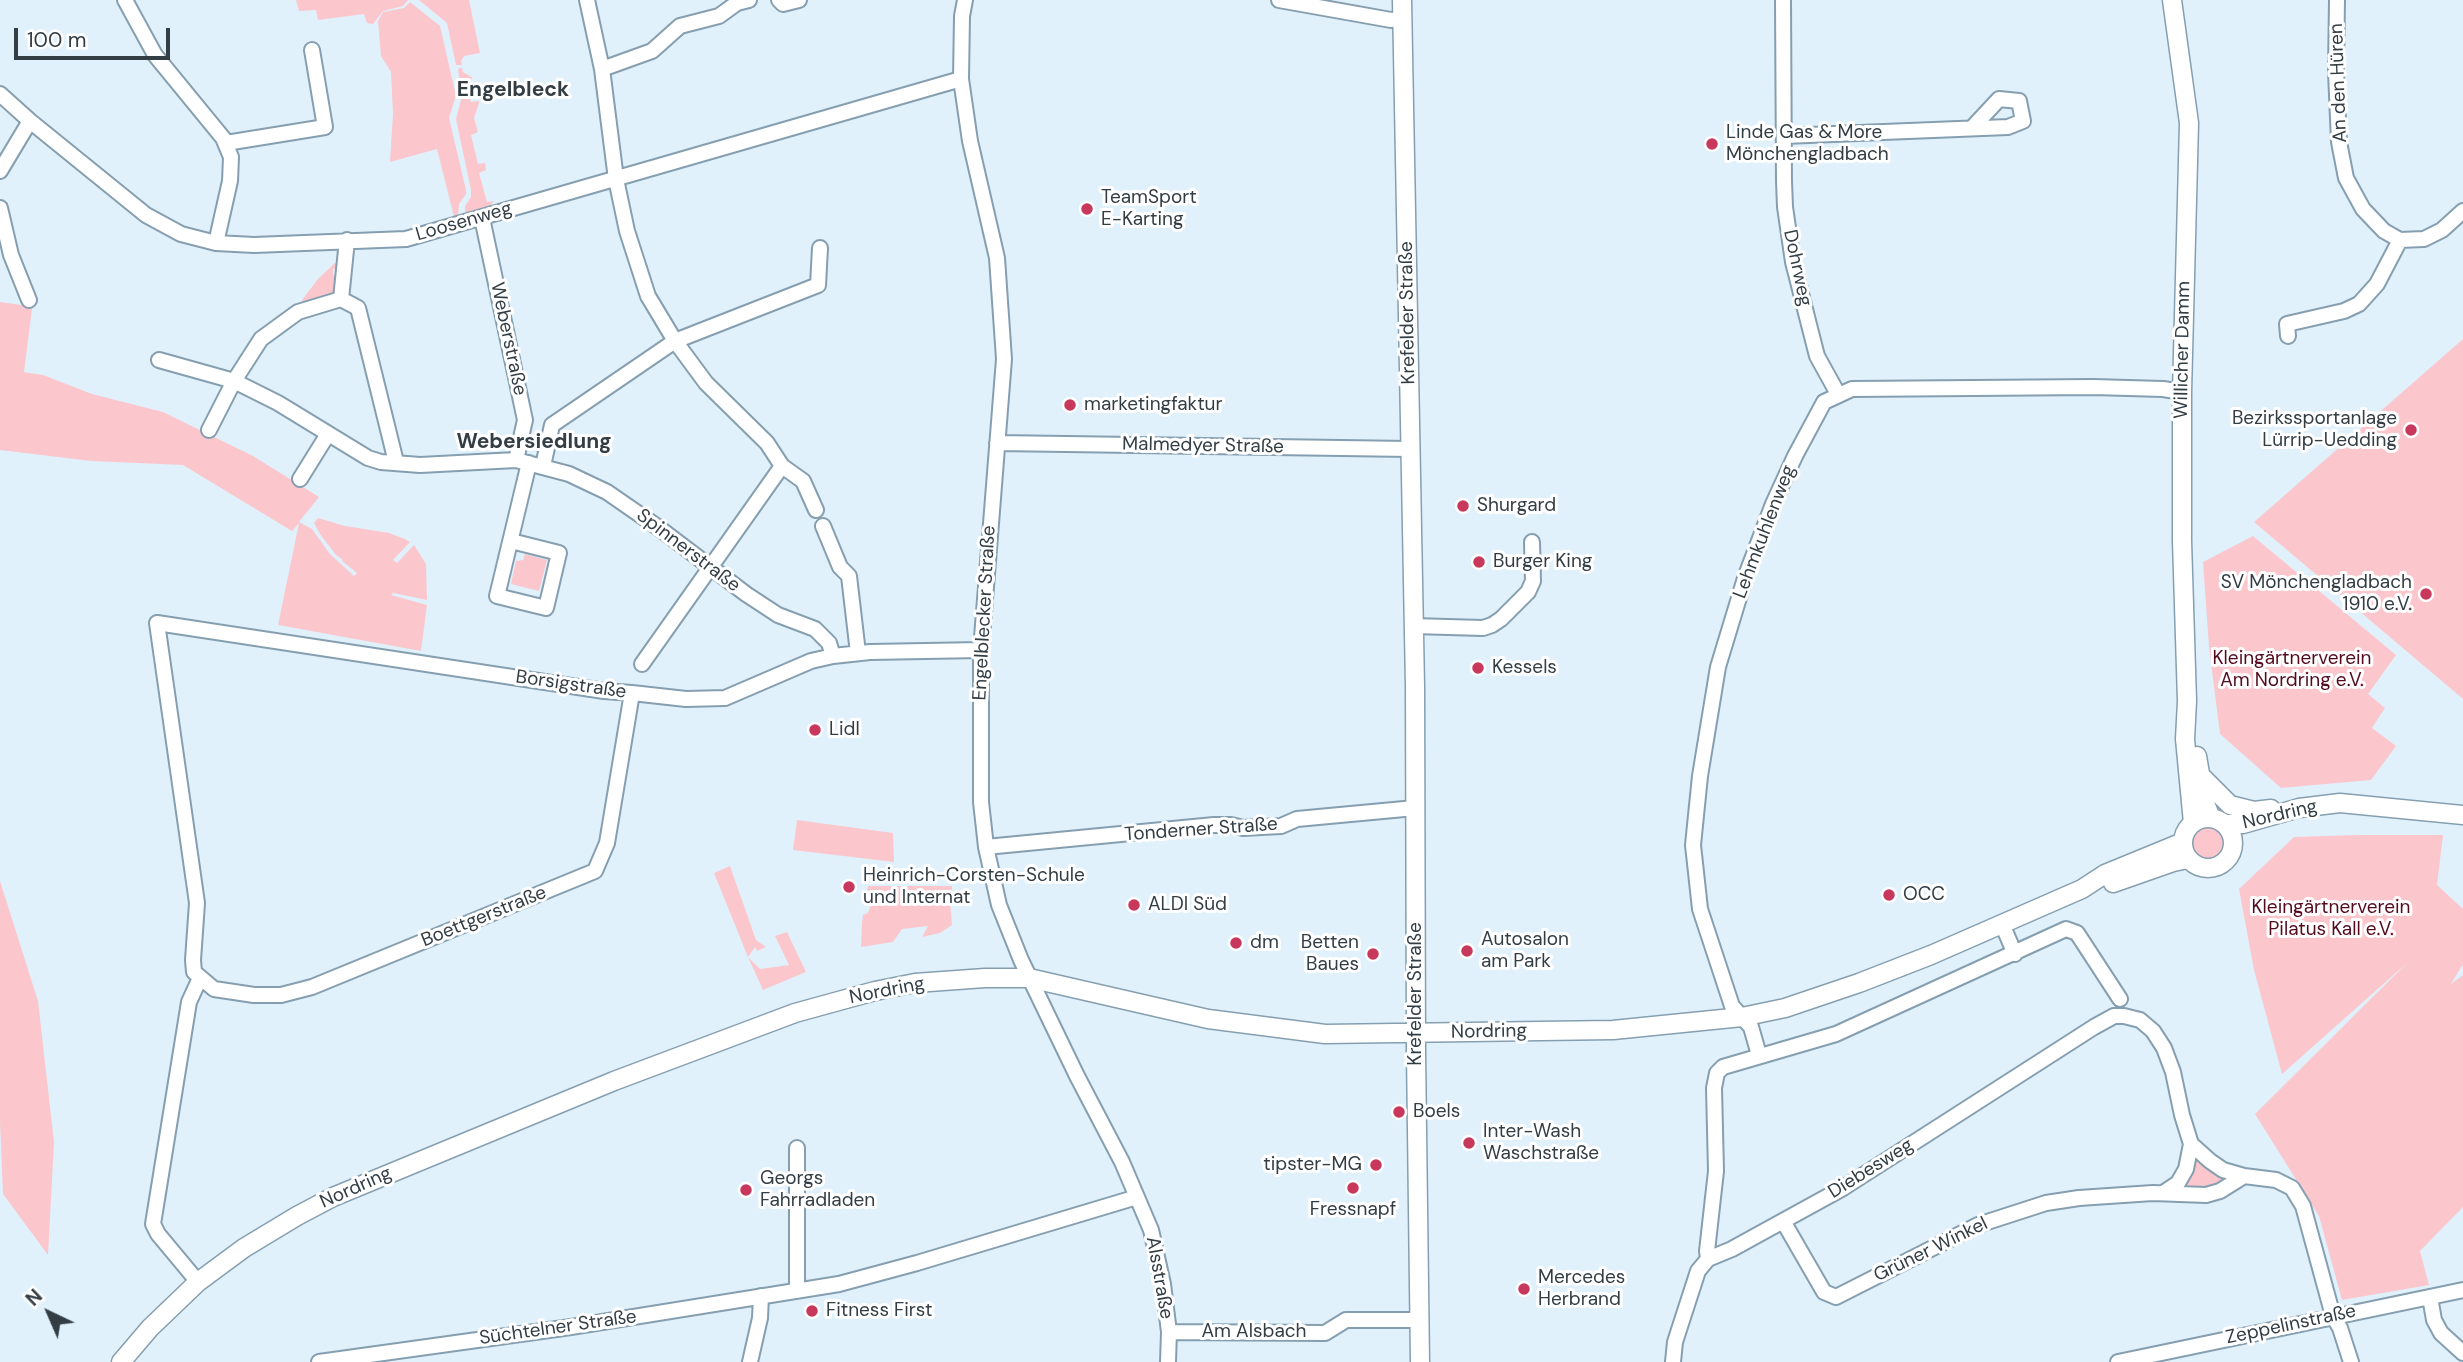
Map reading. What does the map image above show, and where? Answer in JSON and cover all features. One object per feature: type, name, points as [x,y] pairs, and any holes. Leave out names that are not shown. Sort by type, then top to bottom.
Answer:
[{"type":"main road","name":"Krefelder Straße","points":[[1402,0],[1413,626],[1420,1362]]},
{"type":"main road","name":"Willicher Damm","points":[[2172,0],[2189,123],[2182,392],[2182,541],[2187,701],[2185,739],[2193,823]]},
{"type":"main road","name":"Willicher Damm","points":[[2187,701],[2199,775],[2218,821]]},
{"type":"main road","points":[[2199,775],[2222,800],[2238,808],[2254,811],[2300,808]]},
{"type":"main road","name":"Nordring","points":[[2218,821],[2244,824],[2300,808],[2340,803],[2463,815]]},
{"type":"main road","name":"Nordring","points":[[2234,841],[2288,822],[2376,807]]},
{"type":"main road","points":[[2218,821],[2234,841],[2230,857],[2218,867],[2202,868],[2185,851],[2184,835],[2193,823],[2218,821]]},
{"type":"main road","name":"Nordring","points":[[121,1362],[150,1328],[198,1282],[244,1248],[333,1197],[614,1081],[770,1022],[853,997],[915,983],[1029,978],[1208,1019],[1325,1034],[1613,1030],[1742,1017],[1785,1007],[1859,983],[2082,889],[2105,874],[2185,851]]},
{"type":"street","points":[[125,0],[155,55],[226,143],[231,157],[230,181],[216,243]]},
{"type":"street","points":[[587,0],[602,69],[615,179],[626,231],[648,296],[675,341],[706,383],[767,443],[782,466],[803,481],[816,510]]},
{"type":"street","points":[[602,69],[652,51],[680,26],[719,16],[737,3],[749,0]]},
{"type":"street","points":[[779,0],[783,4],[799,0]]},
{"type":"street","name":"Engelblecker Straße","points":[[965,0],[962,16],[961,79],[970,141],[997,258],[1004,359],[981,650],[981,802],[986,847],[999,905],[1029,978],[1137,1197]]},
{"type":"street","points":[[1279,0],[1391,20],[1402,19]]},
{"type":"street","name":"Dohrweg","points":[[1783,0],[1785,207],[1793,262],[1817,356],[1838,394]]},
{"type":"street","name":"An den Hüren","points":[[2337,0],[2339,142],[2346,177],[2363,209],[2384,231],[2400,240]]},
{"type":"street","points":[[226,143],[325,127],[312,50]]},
{"type":"street","name":"Loosenweg","points":[[0,94],[146,215],[181,234],[216,243],[254,245],[405,239],[961,79]]},
{"type":"street","points":[[0,172],[30,121]]},
{"type":"street","points":[[1784,136],[1972,128]]},
{"type":"street","points":[[0,208],[11,255],[29,300]]},
{"type":"street","points":[[2288,336],[2287,324],[2344,311],[2359,304],[2377,284],[2400,240],[2424,239],[2442,230],[2463,211]]},
{"type":"street","name":"Weberstraße","points":[[482,218],[525,420],[529,463]]},
{"type":"street","points":[[341,299],[347,240]]},
{"type":"street","points":[[511,541],[559,553],[547,608],[497,597],[529,463],[552,425],[675,341],[818,285],[820,247]]},
{"type":"street","points":[[209,430],[234,381],[261,339],[298,312],[341,299],[358,307],[396,463]]},
{"type":"street","name":"Spinnerstraße","points":[[159,360],[234,381],[278,403],[368,458],[420,465],[529,463],[569,474],[607,492],[778,615],[815,629],[830,643],[833,656]]},
{"type":"street","points":[[1838,394],[1852,389],[2080,387],[2182,392]]},
{"type":"street","name":"Lehmkuhlenweg","points":[[1742,1017],[1732,1006],[1700,909],[1693,845],[1700,776],[1718,667],[1745,578],[1773,504],[1795,456],[1824,402],[1838,394]]},
{"type":"street","points":[[300,479],[328,434]]},
{"type":"street","name":"Malmedyer Straße","points":[[997,443],[1410,449]]},
{"type":"street","points":[[642,664],[782,466]]},
{"type":"street","points":[[823,526],[840,567],[849,576],[858,653]]},
{"type":"street","points":[[1413,626],[1483,628],[1501,619],[1528,592],[1532,581],[1532,542]]},
{"type":"street","name":"Borsigstraße","points":[[200,978],[194,972],[193,960],[197,903],[157,623],[604,691],[685,699],[725,698],[811,661],[833,656],[981,650]]},
{"type":"street","name":"Boettgerstraße","points":[[200,978],[214,989],[254,995],[281,995],[312,987],[595,871],[607,843],[632,693]]},
{"type":"street","name":"Tonderner Straße","points":[[986,847],[1214,825],[1243,828],[1281,825],[1297,820],[1415,808]]},
{"type":"street","points":[[2002,924],[2015,954]]},
{"type":"street","points":[[1673,1362],[1675,1342],[1698,1271],[1708,1259],[1716,1171],[1715,1080],[1723,1067],[1836,1034],[2066,929],[2077,933],[2120,999]]},
{"type":"street","points":[[198,1282],[158,1234],[153,1224],[189,1002],[200,978]]},
{"type":"street","name":"Diebesweg","points":[[1708,1259],[1843,1188],[2114,1016],[2140,1020],[2153,1031],[2164,1048],[2173,1072],[2191,1144]]},
{"type":"street","points":[[1742,1017],[1751,1027],[1759,1055]]},
{"type":"street","points":[[2191,1144],[2223,1170],[2276,1180],[2292,1188],[2304,1206],[2333,1316],[2340,1328],[2351,1362]]},
{"type":"street","points":[[2163,1193],[2178,1183],[2186,1169],[2191,1144]]},
{"type":"street","points":[[797,1148],[797,1290]]},
{"type":"street","name":"Grüner Winkel","points":[[1783,1221],[1824,1292],[1836,1297],[1978,1225],[2046,1203],[2079,1198],[2163,1193],[2206,1195],[2220,1191],[2244,1176]]},
{"type":"street","name":"Süchtelner Straße","points":[[319,1362],[571,1327],[839,1284],[1137,1197]]},
{"type":"street","name":"Alsstraße","points":[[1137,1197],[1156,1248],[1169,1332],[1168,1362]]},
{"type":"street","name":"Zeppelinstraße","points":[[2118,1362],[2463,1290]]},
{"type":"street","points":[[750,1362],[760,1318],[761,1296]]},
{"type":"street","points":[[2430,1297],[2434,1320],[2441,1332],[2463,1353]]},
{"type":"street","name":"Am Alsbach","points":[[1169,1332],[1325,1333],[1346,1320],[1420,1320]]},
{"type":"green space","points":[[296,0],[408,0],[403,6],[383,11],[373,24],[367,23],[364,14],[318,20],[316,10],[299,11]]},
{"type":"green space","points":[[419,0],[469,0],[480,53],[464,56],[462,65],[456,65],[447,23]]},
{"type":"green space","points":[[410,2],[440,26],[456,96],[449,118],[466,194],[459,204],[458,216],[454,217],[437,149],[390,162],[393,114],[391,72],[381,56],[378,21],[383,12],[404,8]]},
{"type":"green space","points":[[459,68],[473,78],[465,81],[471,102],[479,101],[474,118],[478,132],[471,135],[478,164],[485,163],[486,170],[479,173],[487,202],[494,201],[489,207],[465,213],[471,190],[456,119],[462,96]]},
{"type":"green space","points":[[338,263],[339,269],[333,269],[333,275],[339,275],[338,294],[302,304],[302,300],[318,279]]},
{"type":"green space","points":[[33,301],[24,372],[43,375],[92,394],[163,412],[253,456],[319,497],[299,522],[312,529],[330,554],[354,576],[357,573],[336,555],[320,534],[314,523],[318,518],[405,539],[410,542],[393,560],[397,563],[414,545],[426,564],[427,600],[393,593],[391,595],[427,605],[421,651],[278,625],[299,523],[292,531],[183,465],[91,461],[0,450],[0,302],[21,305]]},
{"type":"green space","name":"Bezirkssportanlage Lürrip-Uedding","points":[[2463,339],[2463,699],[2254,522]]},
{"type":"green space","name":"Kleingärtnerverein Am Nordring e.V.","points":[[2253,536],[2396,655],[2368,694],[2385,708],[2372,728],[2396,746],[2371,780],[2281,788],[2220,734],[2209,647],[2203,562]]},
{"type":"green space","points":[[525,554],[547,560],[539,591],[511,584],[516,561],[523,560]]},
{"type":"green space","points":[[797,820],[893,833],[894,862],[793,850]]},
{"type":"green space","points":[[2208,825],[2220,831],[2226,843],[2220,855],[2208,861],[2196,855],[2190,843],[2196,831]]},
{"type":"green space","name":"Kleingärtnerverein Pilatus Kall e.V.","points":[[2443,835],[2437,885],[2463,909],[2463,964],[2451,984],[2463,975],[2463,1207],[2420,1251],[2429,1285],[2342,1300],[2319,1216],[2255,1114],[2407,963],[2282,1074],[2254,970],[2239,889],[2294,837]]},
{"type":"green space","points":[[730,866],[756,940],[766,947],[757,951],[755,947],[748,957],[714,873]]},
{"type":"green space","points":[[0,881],[38,1001],[54,1142],[48,1255],[3,1194],[0,1122]]},
{"type":"green space","points":[[868,886],[952,886],[952,890],[949,890],[952,925],[940,933],[922,937],[928,926],[902,929],[893,942],[861,947],[863,915],[868,913],[871,905],[865,897]]},
{"type":"green space","points":[[787,932],[806,972],[763,990],[748,957],[760,969],[789,965],[775,936]]},
{"type":"green space","points":[[2193,1155],[2229,1179],[2210,1189],[2181,1187]]},
{"type":"place","name":"Linde Gas & More Mönchengladbach","points":[[1712,144]]},
{"type":"place","name":"TeamSport E-Karting","points":[[1087,209]]},
{"type":"place","name":"marketingfaktur","points":[[1070,405]]},
{"type":"place","name":"Bezirkssportanlage Lürrip-Uedding","points":[[2411,430]]},
{"type":"place","name":"Shurgard","points":[[1463,506]]},
{"type":"place","name":"Burger King","points":[[1479,562]]},
{"type":"place","name":"SV Mönchengladbach 1910 e.V.","points":[[2426,594]]},
{"type":"place","name":"Kessels","points":[[1478,668]]},
{"type":"place","name":"Lidl","points":[[815,730]]},
{"type":"place","name":"Heinrich-Corsten-Schule und Internat","points":[[849,887]]},
{"type":"place","name":"OCC","points":[[1889,895]]},
{"type":"place","name":"ALDI Süd","points":[[1134,905]]},
{"type":"place","name":"dm","points":[[1236,943]]},
{"type":"place","name":"Autosalon am Park","points":[[1467,951]]},
{"type":"place","name":"Betten Baues","points":[[1373,954]]},
{"type":"place","name":"Boels","points":[[1399,1112]]},
{"type":"place","name":"Inter-Wash Waschstraße","points":[[1469,1143]]},
{"type":"place","name":"tipster-MG","points":[[1376,1165]]},
{"type":"place","name":"Fressnapf","points":[[1353,1188]]},
{"type":"place","name":"Georgs Fahrradladen","points":[[746,1190]]},
{"type":"place","name":"Mercedes Herbrand","points":[[1524,1289]]},
{"type":"place","name":"Fitness First","points":[[812,1311]]},
{"type":"district","name":"Engelbleck","points":[[513,90]]},
{"type":"district","name":"Webersiedlung","points":[[534,442]]}]
